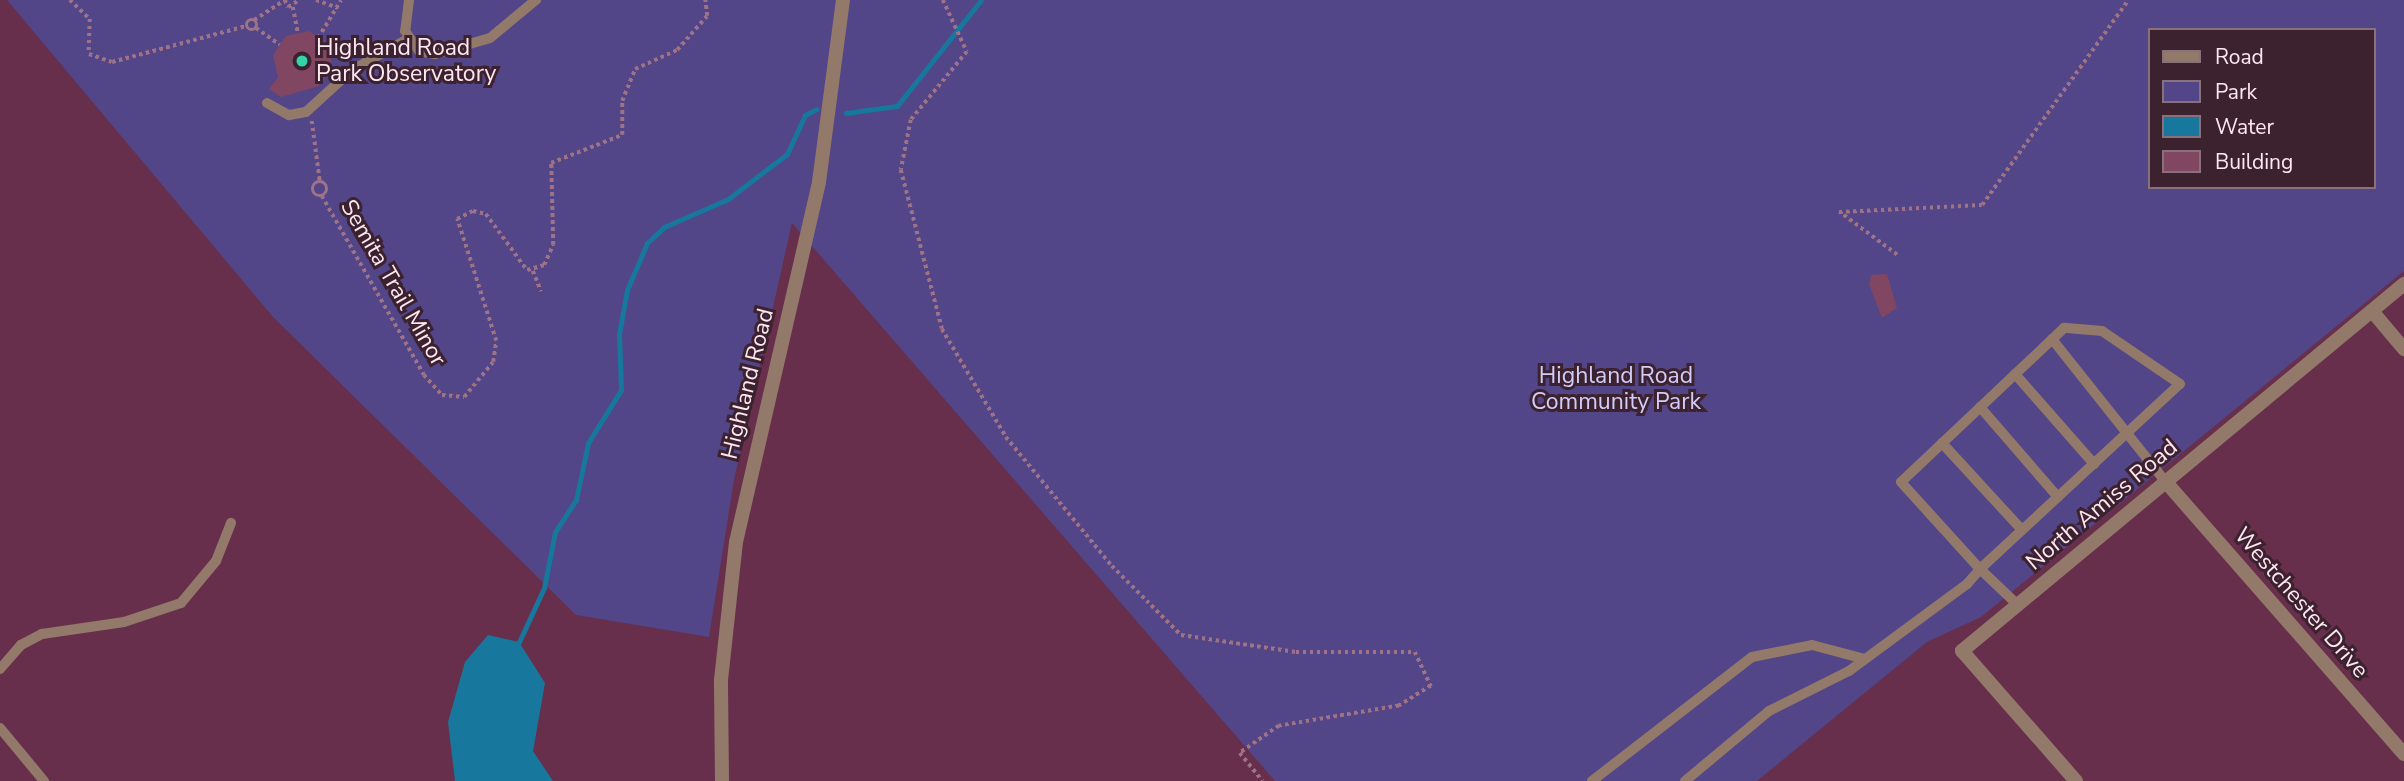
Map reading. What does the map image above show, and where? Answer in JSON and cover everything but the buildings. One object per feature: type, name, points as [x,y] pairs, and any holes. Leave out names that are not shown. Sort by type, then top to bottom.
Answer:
[{"type":"street","name":"Highland Road","points":[[722,781],[723,644],[736,542],[819,182],[843,0]]},
{"type":"street","name":"North Amiss Road","points":[[2076,781],[1962,652],[2404,284]]},
{"type":"street","points":[[2372,311],[2404,349]]},
{"type":"street","name":"Westchester Drive","points":[[2165,481],[2404,754]]},
{"type":"lane","points":[[409,0],[403,25],[408,39],[425,53],[461,50],[518,21],[536,0]]},
{"type":"lane","points":[[267,103],[289,115],[311,109],[352,70],[408,39]]},
{"type":"lane","points":[[1685,781],[1769,710],[1865,659],[1980,569],[2180,384],[2102,331],[2064,328],[1901,482],[1980,569],[2018,605]]},
{"type":"lane","points":[[2052,339],[2130,430],[2165,481]]},
{"type":"lane","points":[[2015,374],[2094,464]]},
{"type":"lane","points":[[1980,407],[2058,497]]},
{"type":"lane","points":[[1942,443],[2022,530]]},
{"type":"lane","points":[[0,669],[42,634],[124,622],[181,603],[216,561],[231,523]]},
{"type":"lane","points":[[1592,781],[1752,657],[1812,645],[1865,659]]},
{"type":"lane","points":[[0,728],[44,781]]},
{"type":"path","points":[[70,0],[90,19],[89,54],[111,62],[127,60],[246,26],[285,0],[293,7],[298,33]]},
{"type":"path","points":[[293,7],[299,0]]},
{"type":"path","points":[[316,0],[338,8]]},
{"type":"path","points":[[318,38],[341,0]]},
{"type":"path","points":[[541,291],[533,271],[544,265],[554,245],[551,163],[622,135],[622,101],[635,69],[677,50],[707,16],[705,0]]},
{"type":"path","points":[[943,0],[964,36],[967,52],[911,120],[901,170],[942,329],[1006,436],[1112,566],[1181,635],[1296,652],[1415,652],[1431,686],[1399,706],[1279,726],[1240,753],[1263,781]]},
{"type":"path","points":[[1897,255],[1839,212],[1982,205],[2128,0]]},
{"type":"path","points":[[254,20],[256,28]]},
{"type":"path","points":[[246,26],[256,28],[280,45]]},
{"type":"path","points":[[311,109],[320,182],[313,191],[322,196],[328,187],[320,182]]},
{"type":"path","name":"Semita Trail Minor","points":[[322,196],[424,375],[449,397],[472,389],[496,349],[457,219],[472,211],[492,217],[523,266],[533,271]]},
{"type":"green space","name":"Highland Road Community Park","points":[[7,0],[2404,0],[2404,271],[1981,617],[1927,642],[1757,781],[1275,781],[792,223],[734,480],[709,637],[576,615],[273,317]]},
{"type":"water","points":[[488,635],[519,642],[545,683],[533,751],[553,781],[455,781],[448,722],[465,662]]},
{"type":"waterway","points":[[846,113],[897,106],[981,0]]},
{"type":"waterway","points":[[519,642],[544,588],[555,532],[576,500],[588,443],[621,390],[619,334],[627,290],[647,243],[664,227],[728,199],[787,154],[805,115],[817,109]]},
{"type":"place","name":"Highland Road Park Observatory","points":[[302,61]]}]
